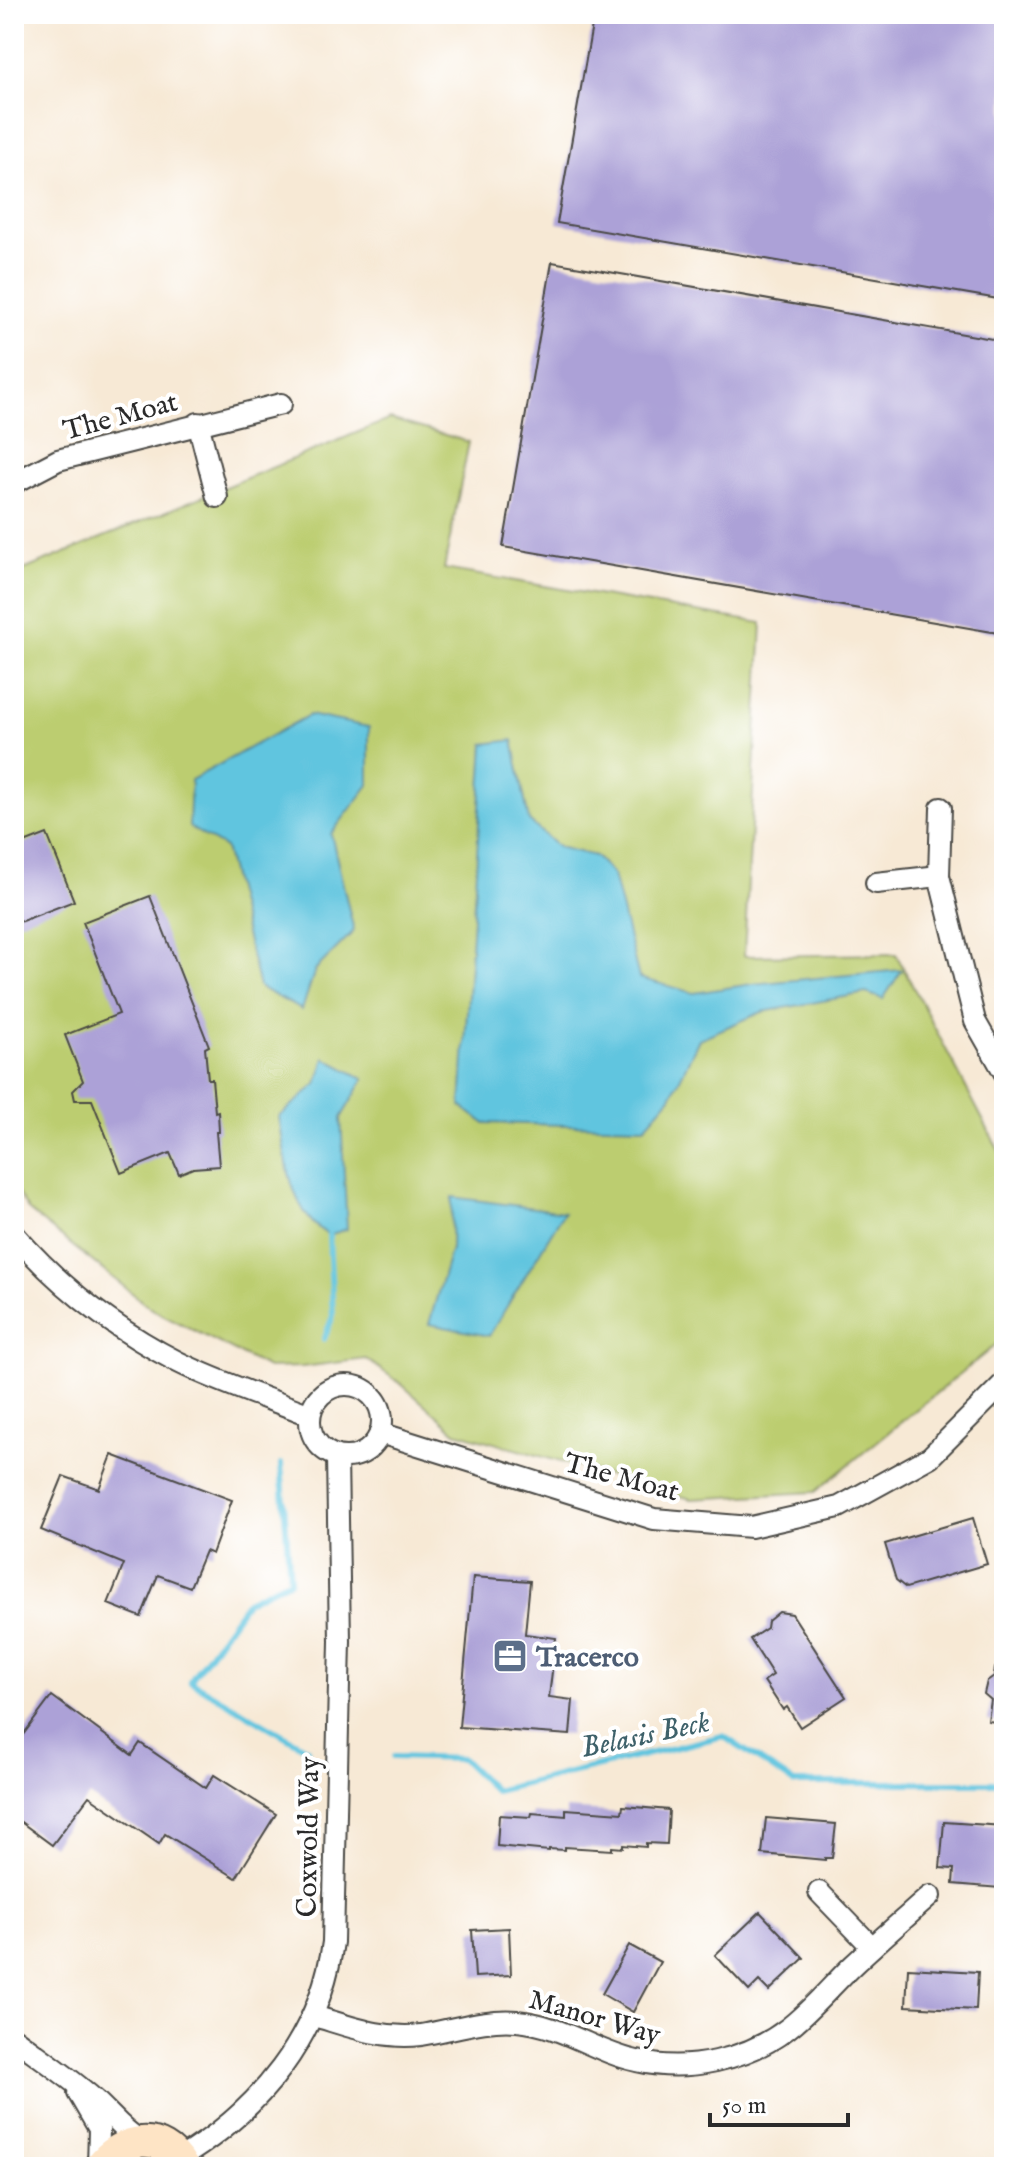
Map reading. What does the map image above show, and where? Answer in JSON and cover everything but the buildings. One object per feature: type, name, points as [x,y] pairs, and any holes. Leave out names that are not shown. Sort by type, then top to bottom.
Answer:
[{"type":"main road","points":[[99,2167],[109,2154],[124,2145],[141,2141],[155,2143],[168,2150],[181,2163]]},
{"type":"street","name":"The Moat","points":[[14,483],[58,460],[281,404]]},
{"type":"street","name":"The Moat","points":[[198,423],[217,497]]},
{"type":"street","points":[[941,808],[939,876],[975,1021],[1004,1072]]},
{"type":"street","points":[[876,883],[939,876]]},
{"type":"street","points":[[14,1234],[58,1282],[125,1331],[180,1363],[310,1415]]},
{"type":"street","name":"The Moat","points":[[380,1433],[654,1519],[751,1527],[839,1507],[930,1457],[1004,1383]]},
{"type":"street","points":[[335,1386],[355,1386],[372,1396],[381,1413],[380,1433],[371,1448],[355,1456],[337,1457],[321,1448],[311,1433],[310,1415],[318,1397],[335,1386]]},
{"type":"street","name":"Coxwold Way","points":[[181,2163],[236,2116],[281,2070],[314,2016],[328,1974],[333,1942],[340,1641],[337,1457]]},
{"type":"street","points":[[819,1892],[872,1947]]},
{"type":"street","name":"Manor Way","points":[[314,2016],[386,2035],[418,2035],[509,2020],[539,2023],[566,2032],[615,2056],[650,2064],[686,2065],[739,2054],[788,2029],[872,1947],[930,1896]]},
{"type":"street","points":[[14,2038],[56,2068],[94,2099],[126,2132],[141,2141]]},
{"type":"street","points":[[75,2086],[99,2129],[99,2167]]},
{"type":"green space","points":[[390,419],[469,442],[444,569],[762,623],[744,956],[896,954],[1004,1160],[1004,1338],[815,1492],[691,1499],[456,1432],[400,1383],[366,1359],[268,1368],[152,1309],[29,1211],[14,1188],[14,574]]},
{"type":"water","points":[[309,715],[369,727],[369,785],[331,834],[354,931],[315,970],[302,1010],[259,987],[225,848],[189,827],[191,780]]},
{"type":"water","points":[[513,740],[529,821],[558,847],[595,856],[613,875],[639,978],[694,993],[752,984],[902,970],[883,999],[866,993],[762,1012],[699,1039],[671,1097],[645,1127],[484,1123],[461,1106],[484,744]]},
{"type":"water","points":[[325,1058],[364,1079],[341,1118],[347,1229],[329,1235],[316,1226],[298,1199],[287,1166],[279,1117],[317,1084]]},
{"type":"water","points":[[452,1197],[564,1212],[489,1336],[429,1324],[451,1248]]},
{"type":"waterway","name":"Belasis Beck","points":[[324,1339],[333,1316],[329,1235]]},
{"type":"waterway","name":"Belasis Beck","points":[[281,1464],[290,1580],[247,1601],[190,1681],[307,1749]]},
{"type":"waterway","name":"Belasis Beck","points":[[394,1757],[462,1759],[495,1791],[723,1736],[794,1783],[1004,1783]]},
{"type":"place","name":"Tracerco","points":[[510,1656]]}]
